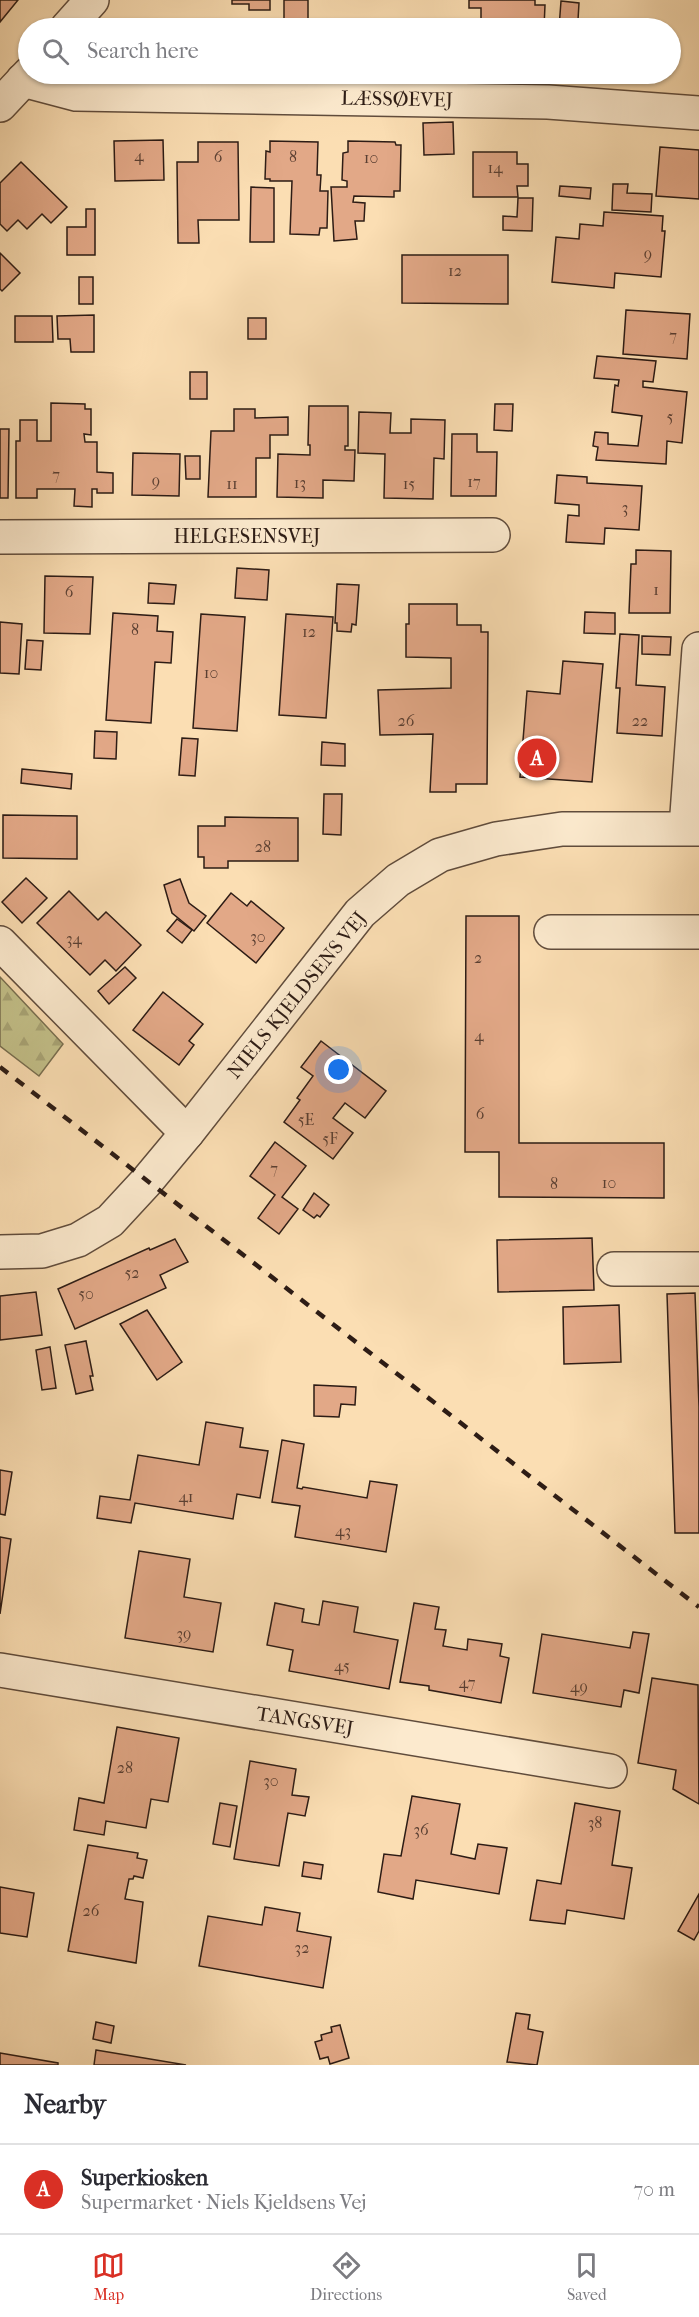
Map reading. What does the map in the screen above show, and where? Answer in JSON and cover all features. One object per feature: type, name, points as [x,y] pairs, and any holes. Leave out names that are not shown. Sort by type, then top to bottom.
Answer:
[{"type":"street","points":[[76,18],[92,0]]},
{"type":"street","points":[[0,105],[20,84]]},
{"type":"street","name":"LÆSSØEVEJ","points":[[47,84],[76,94],[548,102],[699,113]]},
{"type":"street","name":"HELGESENSVEJ","points":[[0,537],[493,535]]},
{"type":"street","points":[[693,829],[699,649]]},
{"type":"street","name":"NIELS KJELDSENS VEJ","points":[[0,1252],[42,1251],[78,1240],[110,1221],[187,1133],[360,913],[398,880],[440,855],[496,839],[562,829],[693,829]]},
{"type":"street","points":[[550,932],[699,932]]},
{"type":"street","points":[[0,943],[187,1133]]},
{"type":"street","points":[[614,1269],[699,1269]]},
{"type":"street","name":"TANGSVEJ","points":[[0,1670],[610,1771]]},
{"type":"green space","points":[[0,977],[63,1044],[39,1076],[0,1046]]},
{"type":"building","points":[[0,0],[18,0],[0,22]]},
{"type":"building","points":[[232,0],[270,0],[270,10],[249,10],[249,4],[232,4]]},
{"type":"building","points":[[284,0],[308,0],[308,18],[284,18]]},
{"type":"building","points":[[469,0],[535,0],[535,5],[545,5],[544,18],[481,18],[481,8],[469,8]]},
{"type":"building","points":[[561,1],[579,3],[578,18],[560,18]]},
{"type":"building","points":[[453,122],[454,154],[424,155],[423,123]]},
{"type":"building","points":[[163,140],[164,180],[115,181],[114,141]]},
{"type":"building","points":[[270,141],[318,142],[317,175],[321,175],[320,191],[328,191],[327,228],[320,228],[319,235],[290,234],[292,181],[265,179],[266,151],[270,152]]},
{"type":"building","points":[[348,141],[395,142],[396,145],[401,145],[400,191],[394,191],[394,197],[354,196],[353,202],[365,203],[364,221],[355,221],[357,239],[334,241],[331,187],[347,187],[347,181],[342,180],[343,153],[348,152]]},
{"type":"building","points":[[198,142],[238,142],[239,220],[198,220],[199,243],[178,243],[177,162],[198,162]]},
{"type":"building","points":[[660,147],[699,150],[699,199],[656,196]]},
{"type":"building","points":[[473,152],[517,152],[517,164],[528,164],[528,186],[517,186],[518,197],[473,197]]},
{"type":"building","points":[[21,162],[67,207],[51,223],[42,214],[27,229],[18,220],[7,231],[0,224],[0,183]]},
{"type":"building","points":[[613,184],[628,184],[627,193],[652,194],[651,212],[612,210]]},
{"type":"building","points":[[560,186],[591,188],[590,199],[559,196]]},
{"type":"building","points":[[251,187],[274,188],[274,242],[250,242]]},
{"type":"building","points":[[518,198],[533,198],[532,231],[503,230],[503,216],[517,217]]},
{"type":"building","points":[[86,209],[95,209],[95,255],[67,255],[67,227],[86,227]]},
{"type":"building","points":[[604,212],[663,216],[662,231],[665,231],[661,277],[615,273],[614,288],[552,282],[556,237],[579,239],[580,224],[603,226]]},
{"type":"building","points":[[0,253],[20,273],[2,291],[0,289]]},
{"type":"building","points":[[402,255],[508,255],[508,304],[402,303]]},
{"type":"building","points":[[79,277],[93,277],[93,304],[79,304]]},
{"type":"building","points":[[626,310],[690,314],[687,359],[623,354]]},
{"type":"building","points":[[94,315],[94,352],[71,352],[70,339],[58,339],[57,316]]},
{"type":"building","points":[[15,316],[52,316],[53,342],[15,342]]},
{"type":"building","points":[[248,318],[266,318],[266,339],[248,339]]},
{"type":"building","points":[[597,356],[656,361],[653,382],[643,381],[643,387],[687,392],[682,443],[667,441],[666,464],[596,460],[598,447],[593,446],[595,432],[608,433],[608,444],[638,446],[642,416],[612,412],[615,385],[618,386],[619,380],[594,378]]},
{"type":"building","points":[[190,372],[207,372],[207,399],[190,399]]},
{"type":"building","points":[[51,403],[85,404],[85,409],[91,409],[91,435],[84,434],[85,442],[97,442],[97,472],[113,473],[113,493],[97,493],[97,489],[92,489],[92,507],[74,506],[75,489],[37,489],[37,498],[16,498],[16,441],[20,441],[20,420],[37,420],[37,441],[51,441]]},
{"type":"building","points":[[495,404],[513,404],[512,431],[494,430]]},
{"type":"building","points":[[309,406],[348,406],[348,446],[345,446],[345,450],[355,450],[354,481],[323,480],[323,498],[277,497],[278,454],[310,455]]},
{"type":"building","points":[[234,409],[255,409],[255,418],[288,417],[288,435],[270,435],[270,458],[256,458],[256,497],[208,497],[211,431],[234,431]]},
{"type":"building","points":[[359,412],[391,413],[390,433],[411,433],[411,419],[445,420],[444,459],[434,458],[433,499],[384,498],[385,454],[358,453]]},
{"type":"building","points":[[0,429],[9,429],[8,498],[0,498]]},
{"type":"building","points":[[452,434],[477,434],[477,452],[497,452],[496,496],[451,496]]},
{"type":"building","points":[[133,453],[180,454],[179,496],[132,495]]},
{"type":"building","points":[[185,456],[200,456],[200,479],[186,479]]},
{"type":"building","points":[[557,475],[587,477],[587,483],[642,486],[639,530],[605,528],[604,544],[566,542],[568,515],[579,516],[579,505],[555,503]]},
{"type":"building","points":[[636,550],[671,551],[670,613],[629,613],[631,564],[636,564]]},
{"type":"building","points":[[237,568],[269,570],[267,600],[235,598]]},
{"type":"building","points":[[45,576],[93,577],[90,634],[44,633]]},
{"type":"building","points":[[149,583],[176,585],[174,604],[148,603]]},
{"type":"building","points":[[337,584],[359,585],[356,625],[352,624],[351,632],[337,631],[337,623],[335,623]]},
{"type":"building","points":[[409,604],[457,604],[457,625],[481,625],[481,632],[488,632],[487,784],[456,784],[456,792],[430,792],[433,734],[380,735],[378,690],[451,688],[451,658],[406,657],[406,624],[409,624]]},
{"type":"building","points":[[585,612],[615,613],[615,634],[584,633]]},
{"type":"building","points":[[113,613],[158,616],[157,631],[173,632],[171,663],[155,662],[151,723],[106,720]]},
{"type":"building","points":[[201,614],[245,617],[237,731],[193,728]]},
{"type":"building","points":[[286,614],[333,617],[326,718],[279,715]]},
{"type":"building","points":[[0,622],[22,624],[19,674],[0,673]]},
{"type":"building","points":[[620,634],[639,635],[636,685],[665,687],[662,736],[617,733],[620,688],[616,688]]},
{"type":"building","points":[[642,636],[671,637],[670,655],[642,654]]},
{"type":"building","points":[[27,640],[43,641],[41,670],[25,669]]},
{"type":"building","points":[[563,661],[603,664],[592,782],[520,777],[527,691],[560,694]]},
{"type":"building","points":[[95,731],[117,732],[116,759],[94,758]]},
{"type":"building","points":[[182,738],[198,739],[195,776],[179,775]]},
{"type":"building","points":[[322,742],[345,744],[345,766],[321,765]]},
{"type":"building","points":[[22,769],[72,774],[71,789],[21,783]]},
{"type":"building","points":[[324,794],[342,794],[341,835],[323,834]]},
{"type":"building","points":[[3,815],[77,816],[77,859],[3,858]]},
{"type":"building","points":[[225,817],[298,818],[298,861],[228,861],[228,868],[204,868],[204,857],[198,857],[198,826],[225,826]]},
{"type":"building","points":[[26,878],[47,898],[22,923],[2,902]]},
{"type":"building","points":[[180,879],[189,903],[206,916],[194,931],[172,913],[164,885]]},
{"type":"building","points":[[69,891],[98,920],[106,912],[141,945],[116,971],[105,960],[90,975],[37,923]]},
{"type":"building","points":[[231,893],[247,906],[251,901],[284,928],[256,963],[207,923]]},
{"type":"building","points":[[466,916],[519,916],[519,1143],[664,1143],[664,1198],[499,1197],[499,1152],[465,1152]]},
{"type":"building","points":[[177,919],[192,930],[182,943],[167,931]]},
{"type":"building","points":[[125,967],[136,978],[109,1004],[98,991]]},
{"type":"building","points":[[163,992],[203,1024],[189,1041],[194,1045],[179,1065],[133,1030]]},
{"type":"building","points":[[321,1041],[386,1091],[365,1118],[345,1103],[333,1118],[353,1133],[333,1159],[284,1122],[300,1100],[297,1098],[313,1076],[301,1067]]},
{"type":"building","points":[[275,1142],[306,1166],[282,1197],[298,1209],[279,1234],[258,1218],[275,1195],[250,1176]]},
{"type":"building","points":[[314,1193],[329,1205],[320,1217],[317,1215],[314,1218],[303,1210]]},
{"type":"building","points":[[592,1238],[594,1290],[498,1292],[497,1240]]},
{"type":"building","points":[[175,1239],[188,1262],[160,1275],[166,1288],[75,1329],[58,1289],[149,1248],[150,1250]]},
{"type":"building","points":[[36,1292],[42,1335],[0,1340],[0,1296]]},
{"type":"building","points":[[695,1293],[699,1407],[699,1533],[675,1533],[667,1294]]},
{"type":"building","points":[[619,1305],[621,1362],[564,1364],[563,1307]]},
{"type":"building","points":[[147,1310],[182,1362],[157,1380],[120,1324]]},
{"type":"building","points":[[86,1341],[93,1376],[90,1376],[93,1390],[76,1394],[65,1345]]},
{"type":"building","points":[[50,1347],[56,1388],[42,1390],[36,1350]]},
{"type":"building","points":[[314,1385],[356,1387],[355,1405],[341,1404],[339,1417],[314,1416]]},
{"type":"building","points":[[206,1422],[243,1428],[240,1447],[268,1451],[260,1498],[237,1494],[233,1519],[135,1503],[131,1523],[97,1518],[100,1496],[130,1500],[138,1455],[199,1465]]},
{"type":"building","points":[[282,1440],[304,1444],[297,1488],[302,1489],[303,1487],[367,1498],[370,1481],[397,1485],[386,1552],[295,1537],[300,1506],[272,1502]]},
{"type":"building","points":[[0,1470],[12,1472],[5,1515],[0,1514]]},
{"type":"building","points":[[0,1537],[11,1539],[0,1614]]},
{"type":"building","points":[[139,1551],[190,1559],[184,1597],[221,1603],[213,1652],[125,1638]]},
{"type":"building","points":[[323,1601],[358,1607],[354,1632],[398,1640],[389,1689],[289,1671],[293,1650],[267,1645],[275,1603],[304,1609],[302,1622],[319,1625]]},
{"type":"building","points":[[414,1603],[439,1607],[435,1629],[446,1630],[443,1646],[467,1650],[468,1639],[502,1644],[500,1656],[509,1658],[501,1703],[429,1690],[429,1686],[400,1682]]},
{"type":"building","points":[[633,1632],[649,1634],[639,1693],[624,1690],[621,1707],[533,1693],[542,1634],[630,1648]]},
{"type":"building","points":[[652,1678],[698,1685],[699,1804],[673,1789],[676,1770],[638,1763]]},
{"type":"building","points":[[117,1727],[179,1738],[168,1802],[151,1799],[146,1828],[106,1821],[104,1835],[74,1830],[79,1798],[104,1803]]},
{"type":"building","points":[[250,1761],[296,1769],[292,1795],[309,1797],[305,1816],[288,1813],[279,1866],[234,1859]]},
{"type":"building","points":[[412,1796],[460,1804],[451,1854],[475,1859],[478,1844],[507,1848],[499,1894],[416,1880],[413,1899],[378,1892],[384,1854],[401,1856]]},
{"type":"building","points":[[220,1803],[237,1806],[230,1847],[213,1844]]},
{"type":"building","points":[[575,1803],[620,1811],[612,1865],[632,1868],[624,1919],[567,1910],[565,1924],[530,1920],[537,1880],[561,1884]]},
{"type":"building","points":[[88,1845],[138,1853],[137,1858],[147,1860],[143,1878],[134,1876],[133,1879],[129,1879],[125,1899],[143,1902],[136,1963],[68,1951]]},
{"type":"building","points":[[304,1862],[323,1865],[321,1879],[302,1876]]},
{"type":"building","points":[[0,1887],[34,1893],[27,1937],[0,1933]]},
{"type":"building","points":[[699,1894],[699,1931],[694,1940],[678,1931]]},
{"type":"building","points":[[265,1907],[300,1913],[297,1931],[331,1937],[323,1988],[199,1966],[208,1916],[262,1925]]},
{"type":"building","points":[[516,2013],[530,2015],[528,2029],[543,2032],[537,2065],[507,2062]]},
{"type":"building","points":[[96,2022],[114,2026],[111,2043],[93,2039]]},
{"type":"building","points":[[340,2025],[349,2058],[330,2064],[328,2057],[320,2059],[315,2042],[322,2040],[321,2035],[332,2032],[331,2027]]},
{"type":"building","points":[[96,2050],[186,2065],[94,2065]]},
{"type":"building","points":[[0,2053],[58,2063],[58,2065],[0,2065]]},
{"type":"railway","points":[[0,1067],[699,1607]]},
{"type":"place","name":"Superkiosken","points":[[537,758]]}]
